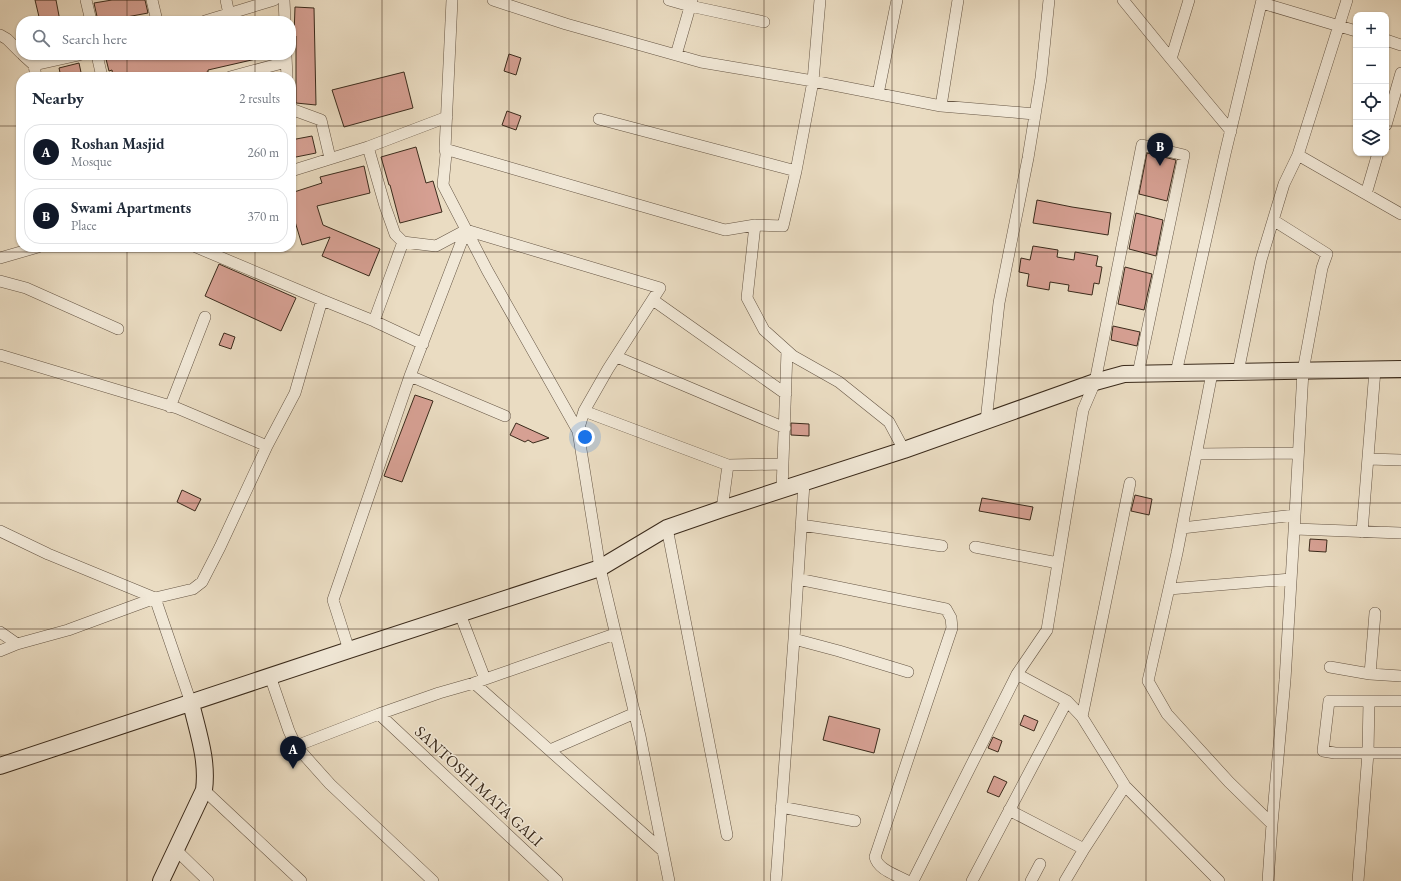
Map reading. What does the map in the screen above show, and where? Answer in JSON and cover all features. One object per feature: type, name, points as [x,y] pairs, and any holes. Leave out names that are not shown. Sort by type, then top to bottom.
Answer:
[{"type":"street","points":[[86,0],[90,16]]},
{"type":"street","points":[[152,0],[156,16]]},
{"type":"street","points":[[226,0],[229,14]]},
{"type":"street","points":[[222,16],[274,0]]},
{"type":"street","points":[[284,0],[285,16]]},
{"type":"street","points":[[452,0],[446,154],[443,185],[487,270],[578,431],[600,568],[656,810],[670,881]]},
{"type":"street","points":[[493,0],[566,24],[701,62],[813,81],[940,106],[1035,114]]},
{"type":"street","points":[[669,0],[691,3],[764,22]]},
{"type":"street","points":[[445,149],[725,230],[755,225],[783,226],[796,171],[813,81],[820,0]]},
{"type":"street","points":[[878,94],[897,0]]},
{"type":"street","points":[[940,106],[958,0]]},
{"type":"street","points":[[986,421],[999,303],[1042,78],[1049,0]]},
{"type":"street","points":[[1123,0],[1231,131]]},
{"type":"street","points":[[1171,59],[1189,0]]},
{"type":"street","points":[[1238,372],[1261,260],[1284,184],[1298,155],[1347,0]]},
{"type":"street","points":[[1176,373],[1262,1],[1353,30]]},
{"type":"street","points":[[676,55],[691,3]]},
{"type":"street","points":[[0,35],[16,48]]},
{"type":"street","points":[[1389,41],[1401,45]]},
{"type":"street","points":[[28,60],[34,65],[35,72]]},
{"type":"street","points":[[34,65],[56,60]]},
{"type":"street","points":[[99,60],[101,72]]},
{"type":"street","points":[[245,72],[280,60]]},
{"type":"street","points":[[286,60],[287,72]]},
{"type":"street","points":[[1387,120],[1401,73]]},
{"type":"street","points":[[296,111],[321,120],[330,158]]},
{"type":"street","points":[[296,169],[368,147],[447,117]]},
{"type":"street","points":[[599,119],[796,171]]},
{"type":"street","points":[[913,881],[1017,674],[1047,630],[1083,410],[1095,382],[1142,145],[1184,155],[1138,374]]},
{"type":"street","points":[[368,147],[385,206],[395,234],[403,242],[436,246],[466,230],[660,288],[584,411],[578,431]]},
{"type":"street","points":[[1298,155],[1401,214]]},
{"type":"street","points":[[1366,194],[1377,156]]},
{"type":"street","points":[[1268,881],[1285,680],[1296,514],[1302,371],[1326,254],[1273,220]]},
{"type":"street","points":[[755,225],[747,298],[764,330],[793,356],[839,382],[890,422],[904,450]]},
{"type":"street","points":[[349,650],[332,600],[410,376],[466,230]]},
{"type":"street","points":[[374,321],[403,242]]},
{"type":"street","points":[[0,258],[21,252]]},
{"type":"street","points":[[208,252],[374,321],[423,344]]},
{"type":"street","points":[[0,281],[26,288],[118,329]]},
{"type":"street","points":[[0,651],[17,644],[68,630],[154,598],[193,589],[202,582],[214,560],[267,446],[295,393],[322,300]]},
{"type":"street","points":[[653,300],[786,394]]},
{"type":"street","points":[[170,407],[205,317]]},
{"type":"street","points":[[782,490],[787,351]]},
{"type":"street","points":[[0,355],[177,408],[267,446]]},
{"type":"street","points":[[617,357],[785,428]]},
{"type":"street","points":[[1362,532],[1376,370]]},
{"type":"street","points":[[0,766],[600,568],[667,528],[904,450],[1095,382],[1124,374],[1401,370]]},
{"type":"street","points":[[1212,373],[1182,528],[1148,681],[1167,714],[1230,782],[1272,824]]},
{"type":"street","points":[[410,376],[505,416]]},
{"type":"street","points":[[584,411],[728,465],[783,464]]},
{"type":"street","points":[[1196,454],[1298,453]]},
{"type":"street","points":[[1368,459],[1401,460]]},
{"type":"street","points":[[722,509],[728,465]]},
{"type":"street","points":[[776,881],[804,483]]},
{"type":"street","points":[[1082,717],[1130,483]]},
{"type":"street","points":[[1182,528],[1296,514]]},
{"type":"street","points":[[801,525],[942,546]]},
{"type":"street","points":[[667,528],[727,835]]},
{"type":"street","points":[[1295,529],[1401,533]]},
{"type":"street","points":[[0,531],[48,554],[154,598],[191,703],[205,762],[206,776],[204,790],[161,881]]},
{"type":"street","points":[[975,547],[1058,564]]},
{"type":"street","points":[[798,579],[926,604],[946,610],[951,618],[952,628],[875,857],[876,862],[880,867],[907,881]]},
{"type":"street","points":[[1168,589],[1291,579]]},
{"type":"street","points":[[1370,674],[1375,613]]},
{"type":"street","points":[[460,614],[479,681],[550,750],[663,850]]},
{"type":"street","points":[[0,632],[17,644]]},
{"type":"street","points":[[296,746],[379,714],[615,634]]},
{"type":"street","points":[[794,638],[839,650],[908,672]]},
{"type":"street","points":[[1330,668],[1370,674],[1401,676]]},
{"type":"street","points":[[1017,674],[1067,701],[1082,717],[1125,786],[1219,881]]},
{"type":"street","points":[[270,676],[289,731],[296,746],[330,784],[433,881]]},
{"type":"street","points":[[972,881],[1067,701]]},
{"type":"street","points":[[1401,701],[1329,701],[1323,751],[1335,753],[1401,753]]},
{"type":"street","points":[[1358,881],[1368,753],[1369,701]]},
{"type":"street","points":[[550,750],[634,713]]},
{"type":"street","name":"SANTOSHI MATA GALI","points":[[379,714],[557,881]]},
{"type":"street","points":[[1065,881],[1125,786]]},
{"type":"street","points":[[204,790],[301,881]]},
{"type":"street","points":[[781,807],[855,821]]},
{"type":"street","points":[[1009,810],[1084,849]]},
{"type":"street","points":[[175,849],[208,881]]},
{"type":"street","points":[[1031,881],[1040,864]]},
{"type":"building","points":[[35,0],[56,0],[59,16],[39,16]]},
{"type":"building","points":[[112,0],[145,0],[148,13],[132,16],[97,16],[94,3]]},
{"type":"building","points":[[295,7],[314,8],[316,105],[296,103],[296,16],[295,16]]},
{"type":"building","points":[[509,54],[521,58],[516,75],[504,71]]},
{"type":"building","points":[[106,60],[252,60],[208,70],[208,72],[109,71]]},
{"type":"building","points":[[79,63],[81,72],[60,72],[59,68]]},
{"type":"building","points":[[404,72],[413,108],[344,127],[332,90]]},
{"type":"building","points":[[507,111],[521,116],[516,130],[502,125]]},
{"type":"building","points":[[312,136],[316,153],[296,157],[296,139]]},
{"type":"building","points":[[416,147],[426,183],[433,181],[442,212],[400,223],[381,157]]},
{"type":"building","points":[[1147,153],[1176,160],[1167,201],[1139,194]]},
{"type":"building","points":[[364,166],[370,193],[317,206],[323,225],[380,249],[369,276],[322,256],[330,237],[302,245],[296,225],[296,191],[322,183],[320,177]]},
{"type":"building","points":[[1037,200],[1111,213],[1108,235],[1033,223]]},
{"type":"building","points":[[1136,213],[1163,220],[1156,256],[1129,249]]},
{"type":"building","points":[[1033,246],[1058,250],[1057,257],[1074,260],[1075,252],[1098,256],[1096,266],[1102,267],[1099,284],[1094,283],[1092,295],[1068,291],[1069,285],[1050,282],[1049,290],[1027,286],[1029,274],[1019,272],[1021,258],[1030,260]]},
{"type":"building","points":[[219,264],[296,298],[281,331],[205,296]]},
{"type":"building","points":[[1125,267],[1152,274],[1144,310],[1118,304]]},
{"type":"building","points":[[1113,326],[1140,332],[1137,346],[1111,340]]},
{"type":"building","points":[[224,333],[235,337],[231,349],[219,345]]},
{"type":"building","points":[[415,395],[433,401],[402,482],[384,476]]},
{"type":"building","points":[[516,423],[549,438],[533,443],[528,440],[525,442],[510,435]]},
{"type":"building","points":[[791,423],[809,424],[809,436],[791,435]]},
{"type":"building","points":[[182,490],[201,499],[195,511],[177,502]]},
{"type":"building","points":[[1135,495],[1152,499],[1149,515],[1131,511]]},
{"type":"building","points":[[982,498],[1033,507],[1030,520],[979,511]]},
{"type":"building","points":[[1310,539],[1327,540],[1326,552],[1309,551]]},
{"type":"building","points":[[1024,715],[1038,721],[1034,731],[1020,725]]},
{"type":"building","points":[[829,716],[880,729],[874,753],[823,740]]},
{"type":"building","points":[[993,737],[1002,741],[998,752],[988,748]]},
{"type":"building","points":[[994,776],[1007,782],[999,797],[987,792]]},
{"type":"place","name":"Swami Apartments","points":[[1160,166]]},
{"type":"place","name":"Roshan Masjid","points":[[293,769]]}]
